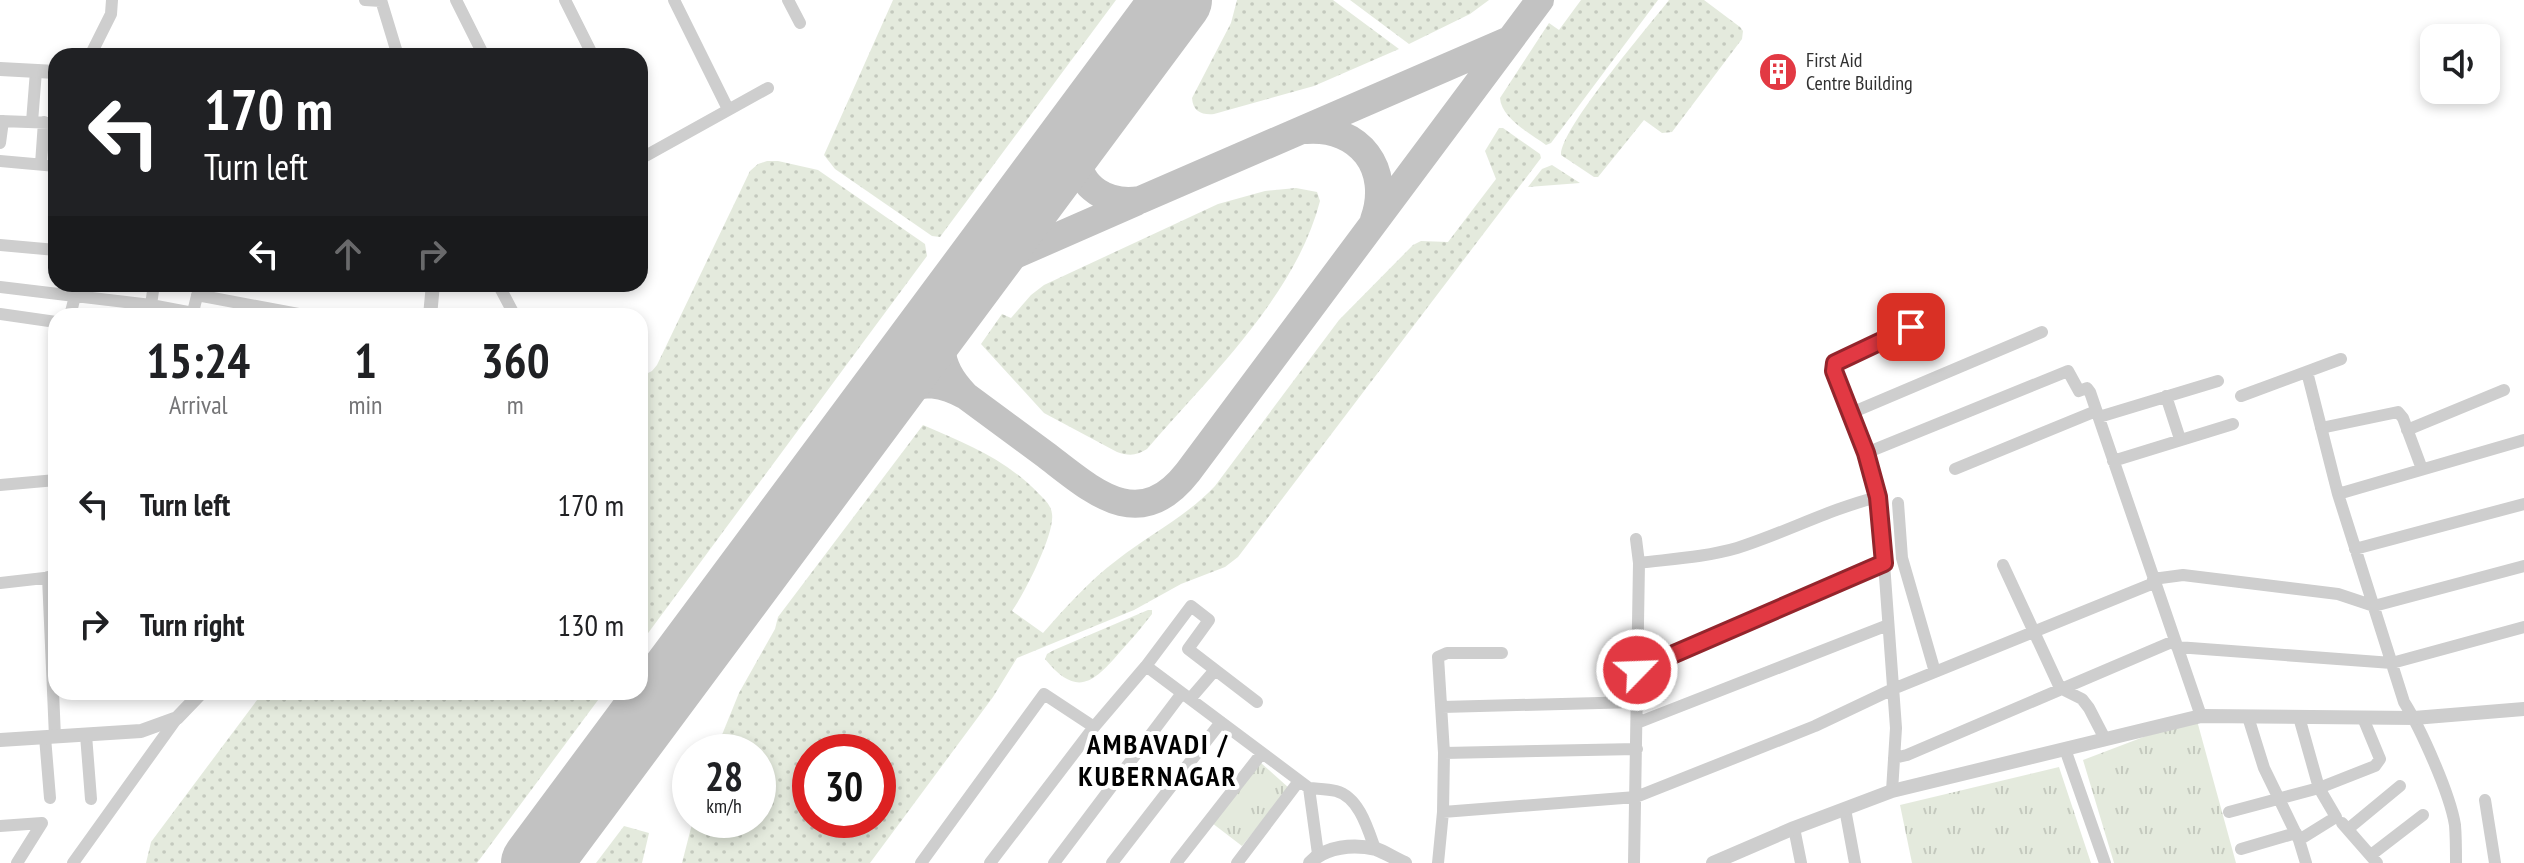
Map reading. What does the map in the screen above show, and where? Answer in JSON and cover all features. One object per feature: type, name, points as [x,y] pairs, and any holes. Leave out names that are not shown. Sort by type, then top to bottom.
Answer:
[{"type":"street","points":[[94,48],[111,14],[112,0]]},
{"type":"street","points":[[365,0],[381,0],[396,48]]},
{"type":"street","points":[[456,0],[480,48]]},
{"type":"street","points":[[565,0],[589,48]]},
{"type":"street","points":[[674,0],[728,109]]},
{"type":"street","points":[[788,0],[800,23]]},
{"type":"street","points":[[0,69],[48,72]]},
{"type":"street","points":[[36,71],[44,122],[41,164]]},
{"type":"street","points":[[648,152],[768,88]]},
{"type":"street","points":[[0,143],[1,121],[44,122]]},
{"type":"street","points":[[0,161],[48,165]]},
{"type":"street","points":[[0,245],[48,249]]},
{"type":"street","points":[[0,287],[48,289]]},
{"type":"street","points":[[83,292],[164,308]]},
{"type":"street","points":[[151,305],[153,292]]},
{"type":"street","points":[[205,292],[264,308]]},
{"type":"street","points":[[123,302],[124,308]]},
{"type":"street","points":[[0,314],[48,321]]},
{"type":"street","points":[[1892,791],[1896,728],[1878,497],[1866,453],[1834,371],[1835,363],[1936,315]]},
{"type":"street","points":[[1851,413],[2042,332]]},
{"type":"street","points":[[2241,396],[2341,359]]},
{"type":"street","points":[[1866,453],[2068,371],[2079,391],[2087,388],[2098,414],[2201,716]]},
{"type":"street","points":[[2307,372],[2338,494],[2404,702],[2414,718],[2451,808],[2456,863]]},
{"type":"street","points":[[1955,469],[2098,414],[2218,381]]},
{"type":"street","points":[[2407,430],[2504,390]]},
{"type":"street","points":[[2166,396],[2180,439]]},
{"type":"street","points":[[2321,428],[2398,412],[2422,469]]},
{"type":"street","points":[[2113,461],[2233,424]]},
{"type":"street","points":[[2338,494],[2524,440]]},
{"type":"street","points":[[0,485],[48,481]]},
{"type":"street","points":[[1639,563],[1738,548],[1843,506],[1878,497]]},
{"type":"street","points":[[1898,503],[1902,558],[1935,672]]},
{"type":"street","points":[[2355,549],[2524,504]]},
{"type":"street","points":[[1634,863],[1639,563],[1636,539]]},
{"type":"street","points":[[1637,670],[1884,563]]},
{"type":"street","points":[[2003,565],[2060,688],[2075,694],[2089,708],[2105,739]]},
{"type":"street","points":[[1443,812],[1636,797],[1815,726],[1893,689],[2154,581],[2183,575],[2338,594],[2374,606],[2524,566]]},
{"type":"street","points":[[0,583],[48,577]]},
{"type":"street","points":[[990,863],[1191,606],[1209,620],[1188,649],[1257,702]]},
{"type":"street","points":[[1637,723],[1888,625]]},
{"type":"street","points":[[1894,758],[2060,688],[2176,644],[2392,663],[2524,627]]},
{"type":"street","points":[[1438,863],[1444,753],[1438,661],[1440,655],[1502,653]]},
{"type":"street","points":[[1146,666],[1304,784],[1339,791],[1363,816],[1375,849]]},
{"type":"street","points":[[1054,863],[1186,696],[1215,670]]},
{"type":"street","points":[[921,863],[1044,694],[1094,727]]},
{"type":"street","points":[[50,700],[50,798]]},
{"type":"street","points":[[182,713],[184,700]]},
{"type":"street","points":[[73,863],[194,700]]},
{"type":"street","points":[[1442,707],[1637,702]]},
{"type":"street","points":[[1713,863],[1892,791],[2201,716],[2414,718],[2524,709]]},
{"type":"street","points":[[0,740],[141,731],[182,713]]},
{"type":"street","points":[[2248,717],[2264,768],[2298,836],[2305,863]]},
{"type":"street","points":[[2299,717],[2319,788],[2336,817],[2374,859],[2423,815]]},
{"type":"street","points":[[2229,812],[2319,788],[2375,766],[2380,759],[2363,718]]},
{"type":"street","points":[[1112,863],[1221,722]]},
{"type":"street","points":[[86,735],[91,799]]},
{"type":"street","points":[[1444,753],[1637,749]]},
{"type":"street","points":[[2065,749],[2105,863]]},
{"type":"street","points":[[1176,863],[1262,753]]},
{"type":"street","points":[[1304,784],[1314,858],[1341,847],[1375,849],[1402,862]]},
{"type":"street","points":[[1237,863],[1304,784]]},
{"type":"street","points":[[2348,829],[2400,786]]},
{"type":"street","points":[[2485,800],[2495,863]]},
{"type":"street","points":[[1845,809],[1855,863]]},
{"type":"street","points":[[2241,849],[2298,836],[2336,817]]},
{"type":"street","points":[[0,826],[42,823],[17,863]]},
{"type":"street","points":[[1794,828],[1801,863]]},
{"type":"green space","points":[[893,0],[1116,0],[940,237],[932,236],[835,169],[824,155]]},
{"type":"green space","points":[[1237,0],[1333,0],[1399,49],[1314,86],[1214,114],[1202,113],[1194,107],[1192,98],[1231,23]]},
{"type":"green space","points":[[1350,0],[1489,0],[1470,14],[1409,44]]},
{"type":"green space","points":[[1581,0],[1658,0],[1551,143],[1546,145],[1511,119],[1500,98],[1549,23],[1559,30]]},
{"type":"green space","points":[[1669,0],[1704,0],[1740,27],[1742,39],[1672,132],[1662,133],[1644,120],[1598,177],[1594,177],[1561,155],[1565,142],[1589,101]]},
{"type":"green space","points":[[1499,128],[1503,128],[1540,154],[1541,158],[1238,557],[1225,567],[1181,584],[1134,610],[1017,658],[993,697],[896,828],[896,734],[792,734],[792,838],[889,838],[870,863],[682,863],[688,838],[776,838],[776,734],[722,734],[739,693],[775,629],[778,617],[923,425],[999,462],[1026,482],[1049,505],[1052,523],[1049,535],[1031,578],[1012,611],[1043,633],[1107,568],[1193,507],[1215,486],[1339,320],[1413,245],[1421,241],[1448,242],[1496,179],[1485,151]]},
{"type":"green space","points":[[778,161],[818,170],[925,244],[927,256],[648,633],[648,373],[657,365],[750,171],[758,164]]},
{"type":"green space","points":[[1552,165],[1580,183],[1528,187],[1542,169]]},
{"type":"green space","points":[[1296,188],[1317,192],[1320,201],[1292,269],[1271,302],[1223,364],[1143,451],[1132,455],[1117,452],[1044,413],[981,344],[1002,314],[1011,318],[1044,285],[1218,204],[1265,191]]},
{"type":"green space","points":[[1152,610],[1152,614],[1144,624],[1093,678],[1084,682],[1066,679],[1045,659],[1054,650]]},
{"type":"green space","points":[[257,700],[598,700],[477,863],[146,863],[151,842]]},
{"type":"green space","points":[[2196,717],[2236,863],[2114,863],[2083,760]]},
{"type":"green space","points":[[1261,763],[1289,788],[1242,846],[1212,823]]},
{"type":"green space","points":[[2059,767],[2091,863],[1912,863],[1900,805]]},
{"type":"green space","points":[[624,826],[649,833],[642,863],[596,863]]},
{"type":"taxiway","points":[[859,428],[883,404],[906,389],[919,385],[948,388],[966,396],[1081,482],[1116,501],[1134,504],[1152,501],[1170,491],[1188,472],[1540,0]]},
{"type":"taxiway","points":[[1086,122],[1078,154],[1083,177],[1097,192],[1107,197],[1140,200],[1507,41]]},
{"type":"taxiway","points":[[1306,130],[1342,135],[1367,154],[1379,184],[1374,220]]},
{"type":"taxiway","points":[[972,276],[1136,202]]},
{"type":"taxiway","points":[[959,295],[943,335],[942,347],[947,370],[965,395]]},
{"type":"runway","points":[[536,863],[1177,0]]},
{"type":"place","name":"First Aid Centre Building","points":[[1778,72]]},
{"type":"district","name":"AMBAVADI / KUBERNAGAR","points":[[1158,760]]},
{"type":"route","points":[[1637,670],[1884,563],[1878,497],[1866,453],[1834,371],[1835,363],[1911,327]]}]
